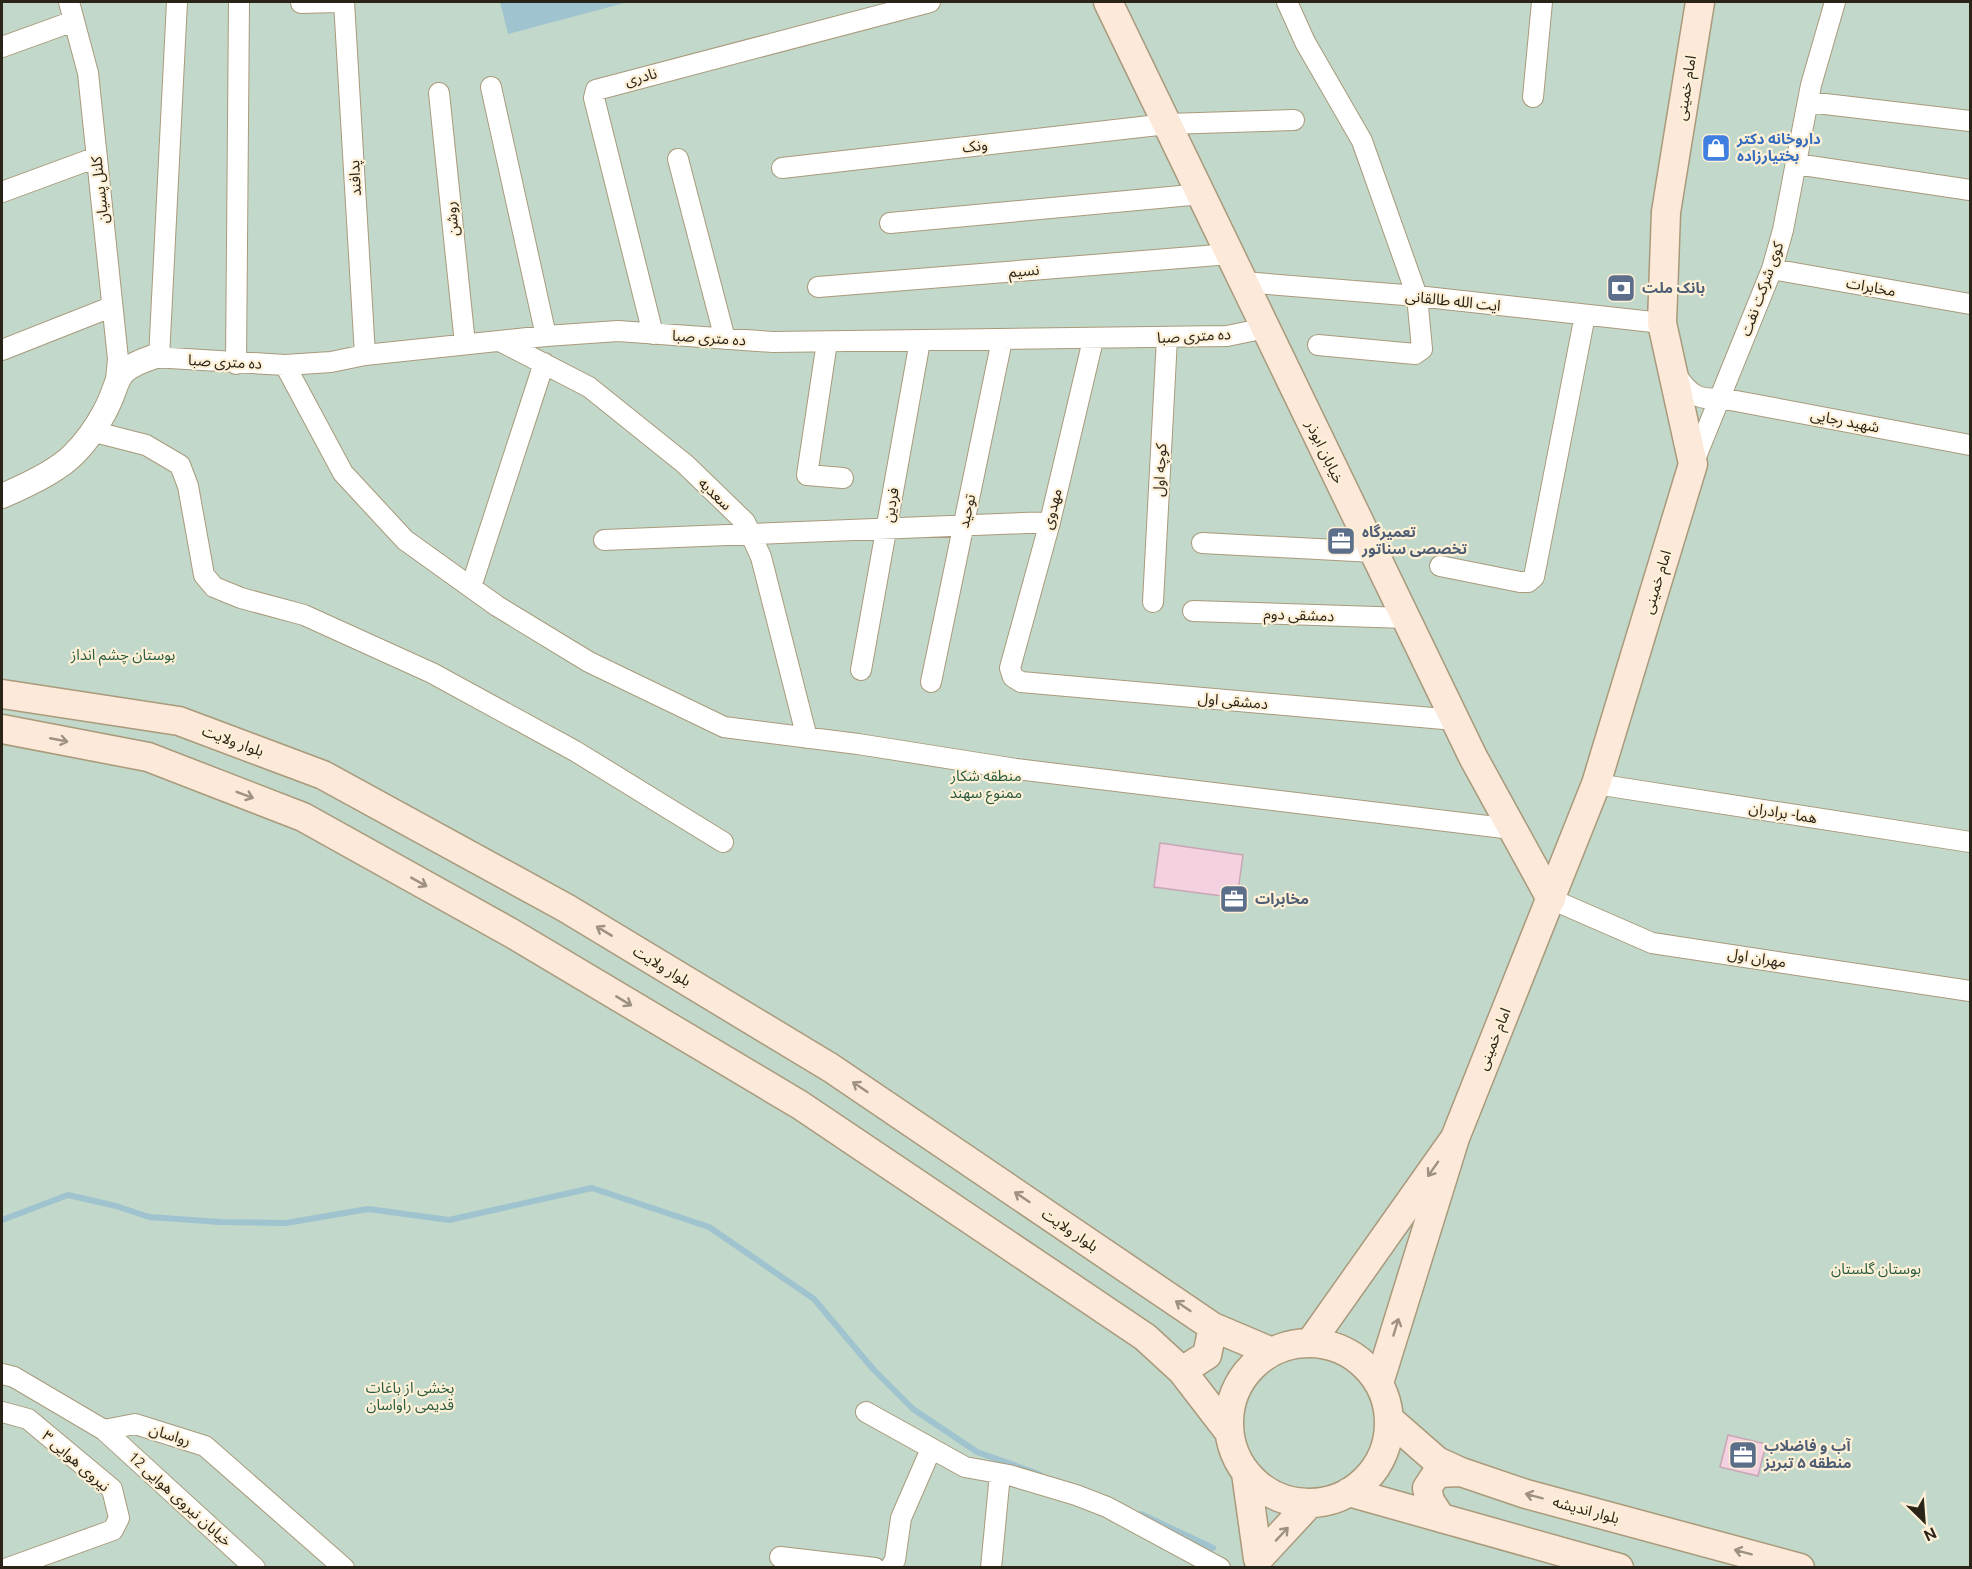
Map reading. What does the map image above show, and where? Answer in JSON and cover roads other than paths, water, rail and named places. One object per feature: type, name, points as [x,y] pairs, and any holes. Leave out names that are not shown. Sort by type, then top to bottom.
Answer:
[{"type":"main road","name":"خیابان ابوذر","points":[[1108,2],[1455,720],[1551,899]]},
{"type":"main road","name":"امام خمینی","points":[[1455,1138],[1596,784],[1693,464],[1662,323],[1666,212],[1700,2]]},
{"type":"main road","name":"بلوار ولایت","points":[[2,694],[179,721],[323,775],[566,908],[831,1068],[1213,1327],[1272,1352]]},
{"type":"main road","points":[[2,729],[148,757],[303,817],[513,934],[800,1105],[1144,1337],[1182,1371],[1229,1432]]},
{"type":"main road","points":[[1310,1343],[1455,1138]]},
{"type":"main road","points":[[1379,1383],[1455,1138]]},
{"type":"main road","points":[[1182,1371],[1207,1355],[1213,1327]]},
{"type":"main road","points":[[1310,1343],[1337,1348],[1361,1362],[1379,1383],[1386,1400],[1389,1419],[1387,1441],[1379,1461],[1366,1479],[1349,1492],[1330,1500],[1310,1503],[1286,1500],[1272,1493],[1246,1473],[1235,1454],[1229,1432],[1230,1408],[1238,1385],[1252,1366],[1272,1352],[1310,1343]]},
{"type":"main road","name":"بلوار اندیشه","points":[[1389,1419],[1437,1461],[1461,1472],[1526,1494],[1800,1568]]},
{"type":"main road","points":[[1441,1518],[1430,1502],[1427,1488],[1437,1473],[1461,1472]]},
{"type":"main road","points":[[1246,1473],[1258,1563]]},
{"type":"main road","points":[[1349,1492],[1619,1568]]},
{"type":"main road","points":[[1258,1563],[1310,1503]]},
{"type":"street","name":"کلنل پسیان","points":[[69,2],[88,74],[118,359],[116,380]]},
{"type":"street","points":[[2,496],[25,486],[73,455],[105,412],[116,380],[129,366],[156,358],[177,2]]},
{"type":"street","points":[[236,364],[239,2]]},
{"type":"street","points":[[301,3],[338,2]]},
{"type":"street","name":"پدافند","points":[[344,2],[365,355]]},
{"type":"street","name":"نادری","points":[[653,334],[594,98],[596,90],[930,2]]},
{"type":"street","points":[[1287,2],[1305,42],[1362,141],[1417,296],[1422,349],[1420,352],[1317,345]]},
{"type":"street","points":[[1533,97],[1542,2]]},
{"type":"street","name":"کوی شرکت نفت","points":[[1693,464],[1772,269],[1784,230],[1808,102],[1835,2]]},
{"type":"street","points":[[2,47],[74,21]]},
{"type":"street","points":[[491,87],[546,336]]},
{"type":"street","name":"روشن","points":[[439,93],[465,344]]},
{"type":"street","points":[[1808,102],[1971,121]]},
{"type":"street","name":"ونک","points":[[782,168],[1167,124],[1294,120]]},
{"type":"street","points":[[2,192],[97,157]]},
{"type":"street","points":[[678,159],[724,339]]},
{"type":"street","points":[[1796,164],[1971,190]]},
{"type":"street","points":[[890,223],[1202,194]]},
{"type":"street","name":"نسیم","points":[[818,287],[1230,254]]},
{"type":"street","name":"مخابرات","points":[[1772,269],[1971,304]]},
{"type":"street","name":"ایت الله طالقانی","points":[[1243,282],[1417,296],[1662,323]]},
{"type":"street","points":[[2,350],[111,307]]},
{"type":"street","points":[[1440,566],[1520,582],[1528,582],[1534,577],[1585,315]]},
{"type":"street","name":"ده متری صبا","points":[[156,358],[285,365],[331,362],[365,355],[465,344],[618,331],[724,339],[826,342],[1167,338],[1227,336],[1266,328]]},
{"type":"street","name":"کوچه اول","points":[[1153,602],[1167,338]]},
{"type":"street","name":"توحید","points":[[931,682],[1002,340]]},
{"type":"street","name":"مهدوی","points":[[1013,676],[1010,668],[1050,522],[1093,340]]},
{"type":"street","name":"سعدیه","points":[[500,341],[589,387],[685,464],[745,522],[761,557],[807,738]]},
{"type":"street","name":"فردین","points":[[861,670],[920,341]]},
{"type":"street","points":[[826,342],[807,475],[843,478]]},
{"type":"street","points":[[471,587],[544,363]]},
{"type":"street","points":[[285,365],[343,473],[405,540],[496,606],[589,662],[724,728],[1016,769],[1512,829]]},
{"type":"street","name":"شهید رجایی","points":[[1674,372],[1694,396],[1702,399],[1720,398],[1971,445]]},
{"type":"street","points":[[91,431],[146,445],[180,465],[188,486],[204,575],[214,587],[241,598],[304,615],[432,673],[575,751],[723,842]]},
{"type":"street","points":[[604,540],[1050,522]]},
{"type":"street","points":[[1202,543],[1374,552]]},
{"type":"street","name":"دمشقی دوم","points":[[1193,611],[1406,618]]},
{"type":"street","name":"دمشقی اول","points":[[1013,676],[1021,682],[1455,720]]},
{"type":"street","name":"هما- برادران","points":[[1596,784],[1971,842]]},
{"type":"street","name":"مهران اول","points":[[1551,899],[1652,943],[1971,991]]},
{"type":"street","points":[[2,1374],[14,1377],[104,1430]]},
{"type":"street","name":"نیروی هوایی ۳","points":[[2,1412],[28,1419],[112,1489],[119,1518],[113,1530],[8,1568]]},
{"type":"street","points":[[866,1412],[965,1467],[1077,1495],[1107,1508],[1220,1568]]},
{"type":"street","name":"رواسان","points":[[104,1430],[135,1424],[205,1446],[344,1568]]},
{"type":"street","name":"خیابان نیروی هوایی 12","points":[[104,1430],[255,1568]]},
{"type":"street","points":[[890,1568],[895,1560],[901,1518],[931,1449]]},
{"type":"street","points":[[991,1568],[999,1474]]},
{"type":"street","points":[[780,1557],[875,1568]]},
{"type":"water","points":[[500,2],[628,2],[508,34]]},
{"type":"waterway","points":[[2,1220],[68,1195],[116,1206],[149,1217],[220,1222],[286,1223],[368,1209],[449,1220],[592,1188],[709,1227],[814,1299],[873,1369],[913,1409],[977,1452],[1039,1474]]},
{"type":"waterway","points":[[1141,1514],[1213,1548]]},
{"type":"place","name":"داروخانه دکتر بختیارزاده","points":[[1716,148]]},
{"type":"place","name":"بانک ملت","points":[[1621,288]]},
{"type":"place","name":"تعمیرگاه تخصصی سناتور","points":[[1341,541]]},
{"type":"place","name":"مخابرات","points":[[1234,899]]},
{"type":"place","name":"آب و فاضلاب منطقه ۵ تبریز","points":[[1743,1455]]},
{"type":"park label","name":"بوستان چشم انداز","points":[[123,655]]},
{"type":"park label","name":"منطقه شکار ممنوع سهند","points":[[986,784]]},
{"type":"park label","name":"بوستان گلستان","points":[[1876,1269]]},
{"type":"park label","name":"بخشی از باغات قدیمی راواسان","points":[[410,1396]]}]
